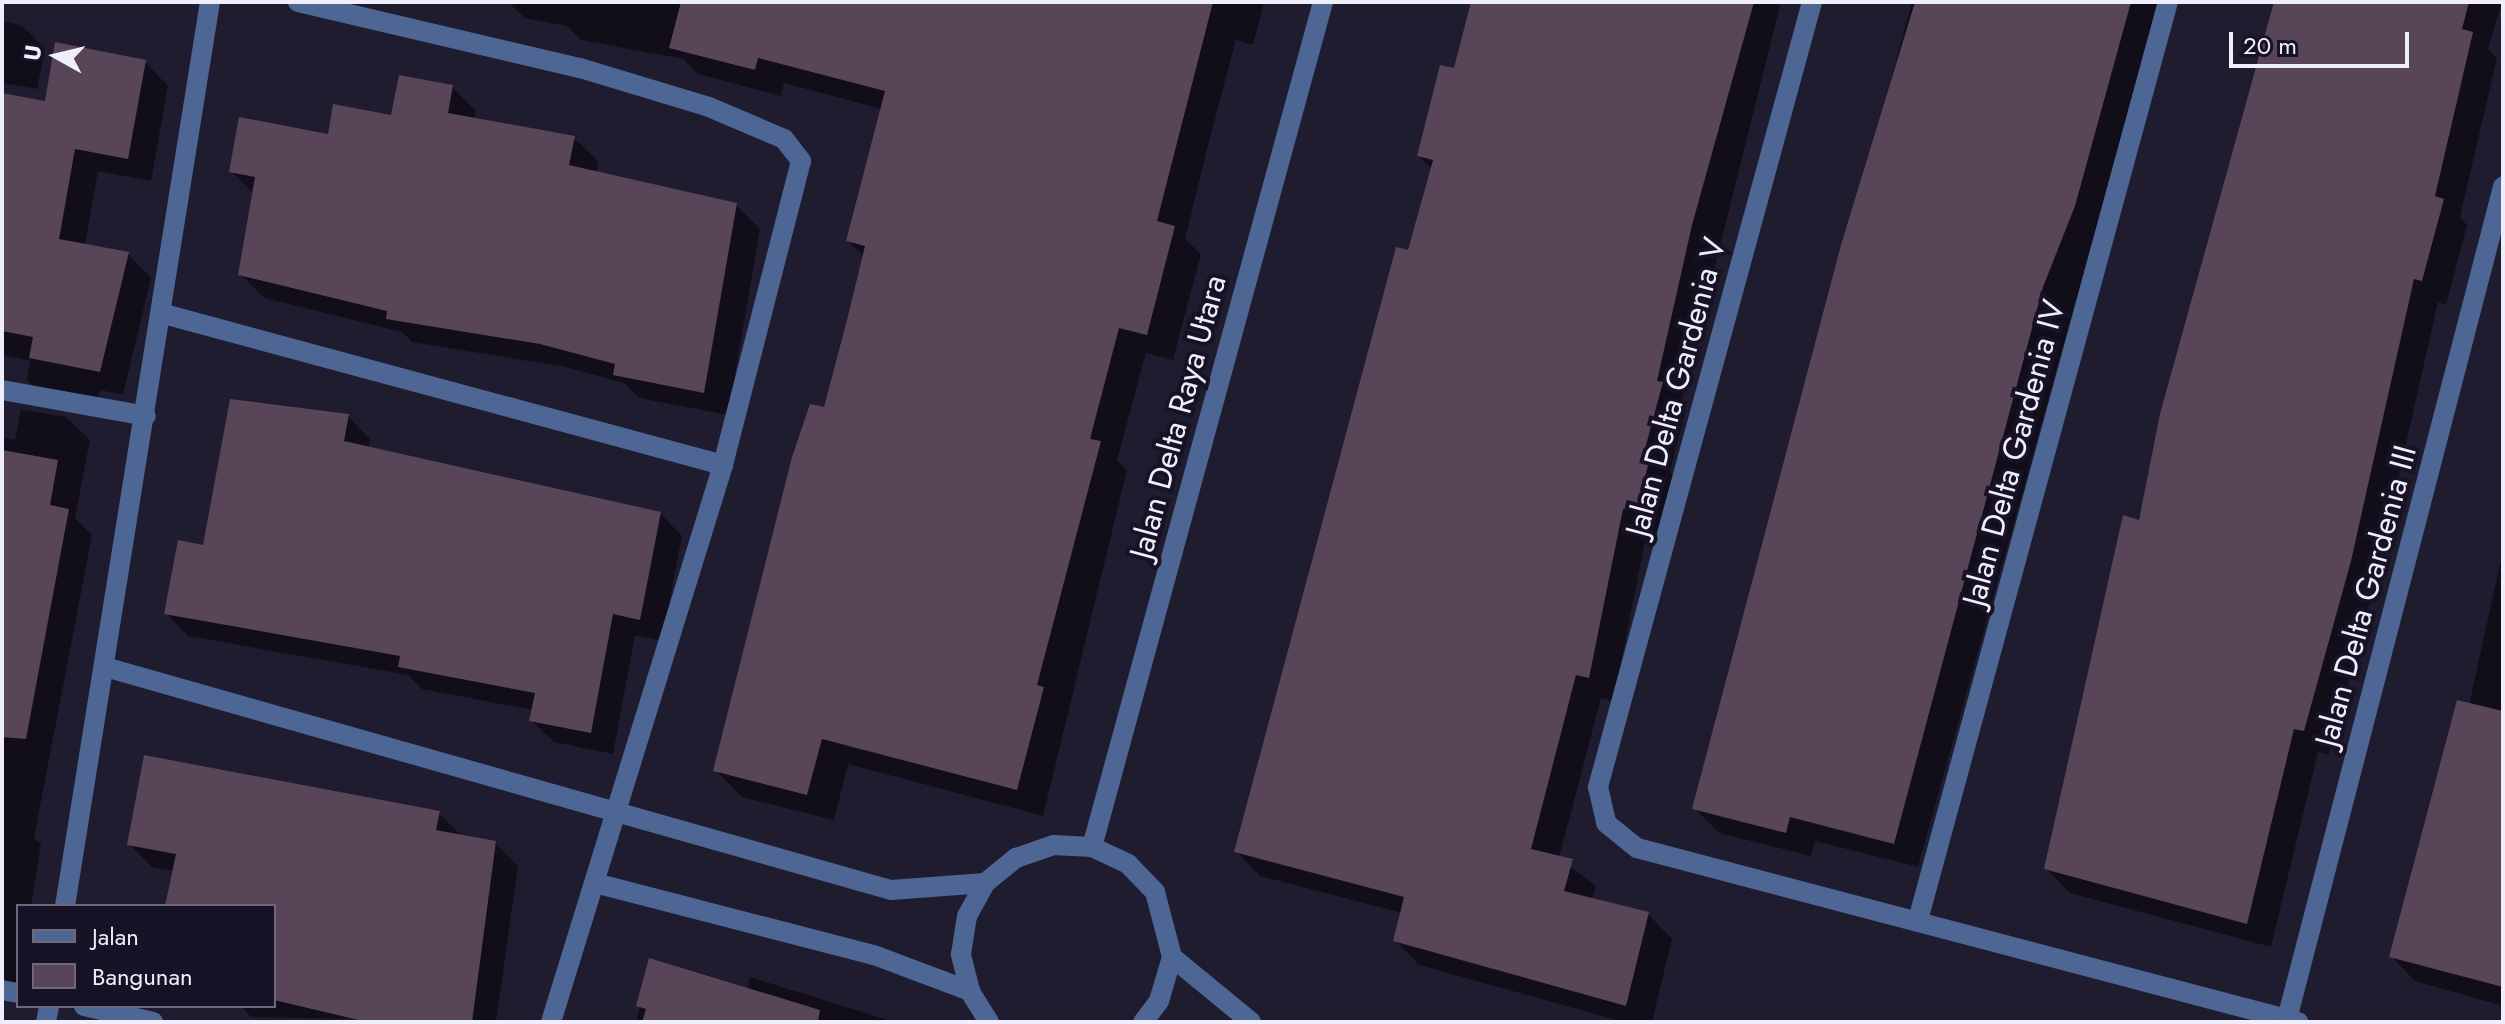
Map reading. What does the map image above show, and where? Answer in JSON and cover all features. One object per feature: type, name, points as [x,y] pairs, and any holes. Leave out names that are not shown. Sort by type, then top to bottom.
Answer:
[{"type":"street","points":[[65,904],[164,314],[210,2]]},
{"type":"street","points":[[298,2],[580,68],[709,107],[792,145],[801,161],[799,186],[723,465],[617,818],[551,1022]]},
{"type":"street","name":"Jalan Delta Raya Utara","points":[[1092,847],[1323,2]]},
{"type":"street","name":"Jalan Delta Gardenia V","points":[[1812,2],[1598,787],[1606,823],[1637,848],[1918,920]]},
{"type":"street","name":"Jalan Delta Gardenia IV","points":[[1918,920],[2168,2]]},
{"type":"street","name":"Jalan Delta Gardenia III","points":[[2292,1021],[2503,187]]},
{"type":"street","points":[[164,314],[723,465]]},
{"type":"street","points":[[2,390],[146,416]]},
{"type":"street","points":[[105,667],[617,818],[891,890],[985,883]]},
{"type":"street","points":[[989,1022],[970,991],[961,954],[967,916],[985,883],[1016,858],[1053,845],[1092,847],[1128,864],[1155,892],[1172,957],[1159,1001],[1143,1022]]},
{"type":"street","points":[[595,883],[874,955],[970,991]]},
{"type":"street","points":[[1918,920],[2292,1021]]},
{"type":"street","points":[[1172,957],[1251,1022]]},
{"type":"street","points":[[93,1008],[153,1022]]},
{"type":"building","points":[[681,2],[1213,2],[1157,221],[1175,226],[1147,335],[1119,328],[1090,439],[1101,441],[1037,685],[1044,687],[1017,790],[822,739],[807,795],[713,771],[792,457],[810,404],[824,407],[848,316],[865,246],[846,241],[885,91],[758,58],[755,70],[669,48]]},
{"type":"building","points":[[1471,2],[1754,2],[1692,225],[1657,381],[1663,382],[1645,449],[1652,450],[1636,512],[1623,509],[1589,678],[1576,675],[1531,849],[1573,859],[1564,891],[1649,912],[1626,1006],[1393,941],[1404,897],[1234,852],[1396,247],[1408,250],[1433,160],[1417,156],[1440,65],[1454,68]]},
{"type":"building","points":[[1915,2],[2131,2],[2075,206],[2043,287],[1894,844],[1790,817],[1786,833],[1692,809],[1841,245]]},
{"type":"building","points":[[2274,2],[2469,2],[2462,29],[2473,32],[2435,196],[2444,199],[2422,281],[2414,279],[2351,561],[2304,731],[2294,729],[2247,924],[2044,869],[2123,515],[2139,520],[2160,414]]},
{"type":"building","points":[[55,42],[146,60],[128,159],[75,149],[59,239],[129,252],[100,372],[29,358],[33,337],[2,331],[2,93],[45,101]]},
{"type":"building","points":[[399,75],[453,85],[448,113],[575,136],[569,165],[737,203],[704,393],[613,375],[615,364],[540,344],[386,319],[387,311],[238,275],[255,177],[229,172],[239,117],[328,134],[333,104],[391,115]]},
{"type":"building","points":[[230,399],[349,414],[344,441],[661,512],[640,620],[613,614],[591,733],[529,721],[535,693],[398,667],[400,656],[164,614],[178,540],[203,545]]},
{"type":"building","points":[[2,450],[58,460],[50,505],[69,509],[26,739],[2,737]]},
{"type":"building","points":[[2457,700],[2503,711],[2503,987],[2389,957]]},
{"type":"building","points":[[144,755],[440,811],[436,830],[496,841],[472,1022],[367,1022],[276,1000],[276,904],[165,904],[176,854],[127,845]]},
{"type":"building","points":[[649,958],[820,1010],[818,1022],[642,1022],[646,1009],[636,1006]]}]
